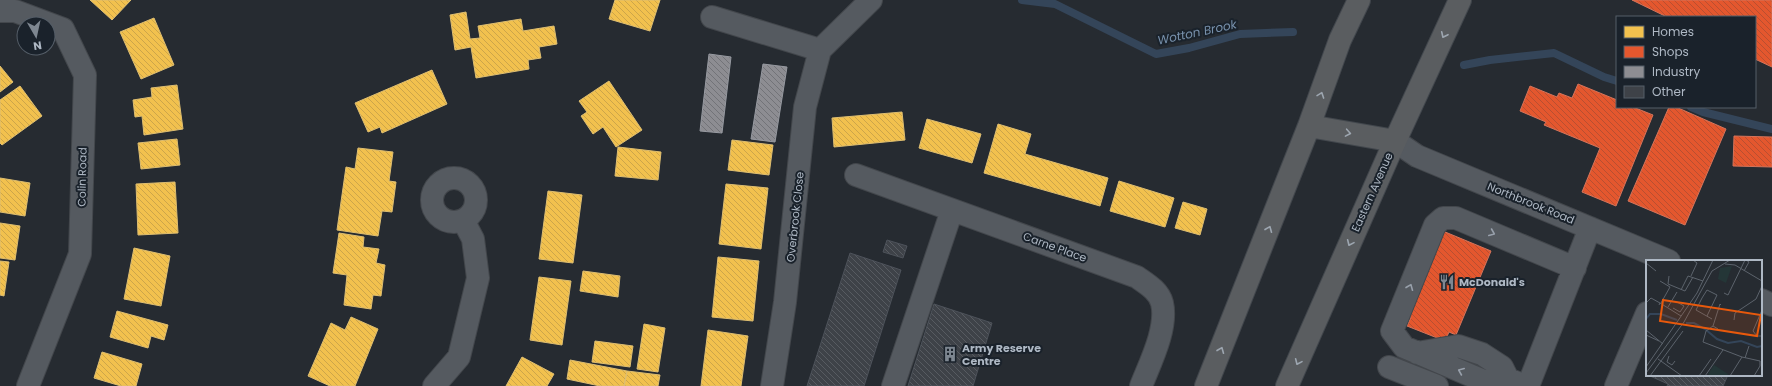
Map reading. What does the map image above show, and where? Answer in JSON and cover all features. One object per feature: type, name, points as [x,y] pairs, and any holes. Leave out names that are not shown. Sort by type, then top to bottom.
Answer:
[{"type":"highway","points":[[1206,386],[1310,126],[1340,40],[1359,0]]},
{"type":"highway","name":"Eastern Avenue","points":[[1288,386],[1395,141],[1460,0]]},
{"type":"highway","points":[[1310,126],[1395,141]]},
{"type":"street","points":[[712,17],[820,50],[871,0]]},
{"type":"street","name":"Colin Road","points":[[0,11],[16,11],[62,29],[85,75],[80,254],[28,386]]},
{"type":"street","name":"Overbrook Close","points":[[772,386],[786,302],[805,107],[820,50]]},
{"type":"street","name":"Northbrook Road","points":[[1395,141],[1417,156],[1667,260]]},
{"type":"street","name":"Carne Place","points":[[856,175],[1137,277],[1153,289],[1162,303],[1162,321],[1159,341],[1141,386]]},
{"type":"street","points":[[893,386],[952,210]]},
{"type":"street","points":[[1575,268],[1456,218],[1443,218],[1435,225],[1392,331],[1404,347],[1484,381],[1520,384],[1575,268],[1590,228]]},
{"type":"street","points":[[434,386],[459,357],[478,278],[473,238],[463,220]]},
{"type":"street","points":[[1762,300],[1772,305]]},
{"type":"street","points":[[1616,386],[1646,315]]},
{"type":"street","points":[[1389,367],[1437,386]]},
{"type":"building: Homes","points":[[90,0],[131,0],[112,20]]},
{"type":"building: Homes","points":[[615,0],[660,0],[650,31],[609,19]]},
{"type":"building: Homes","points":[[466,12],[470,39],[480,38],[478,26],[521,19],[523,31],[554,26],[557,44],[539,47],[541,58],[528,60],[529,69],[476,78],[471,47],[455,50],[450,15]]},
{"type":"building: Homes","points":[[154,18],[174,65],[141,79],[120,32]]},
{"type":"building: Homes","points":[[0,66],[13,82],[0,92]]},
{"type":"building: Homes","points":[[432,70],[447,104],[382,133],[380,127],[368,132],[355,103]]},
{"type":"building: Homes","points":[[609,81],[642,130],[616,147],[603,127],[593,134],[581,116],[587,112],[579,101]]},
{"type":"building: Homes","points":[[177,85],[183,129],[144,135],[142,116],[135,117],[133,100],[152,97],[151,88]]},
{"type":"building: Homes","points":[[20,86],[42,116],[2,145],[0,143],[0,100]]},
{"type":"building: Homes","points":[[902,112],[905,140],[834,147],[832,118]]},
{"type":"building: Homes","points":[[927,119],[981,134],[972,163],[919,148]]},
{"type":"building: Homes","points":[[998,124],[1031,134],[1025,154],[1108,178],[1100,206],[984,173]]},
{"type":"building: Homes","points":[[177,139],[180,165],[141,169],[138,143]]},
{"type":"building: Homes","points":[[732,140],[773,145],[769,175],[728,170]]},
{"type":"building: Homes","points":[[618,147],[661,152],[658,180],[615,176]]},
{"type":"building: Homes","points":[[358,148],[393,152],[389,181],[396,182],[392,212],[382,211],[378,236],[337,230],[346,167],[355,169]]},
{"type":"building: Homes","points":[[0,178],[30,183],[25,216],[0,212]]},
{"type":"building: Homes","points":[[1119,181],[1174,198],[1165,227],[1110,211]]},
{"type":"building: Homes","points":[[175,182],[178,233],[138,235],[136,184]]},
{"type":"building: Homes","points":[[726,184],[768,188],[761,249],[719,244]]},
{"type":"building: Homes","points":[[548,191],[582,195],[573,263],[539,259]]},
{"type":"building: Homes","points":[[1183,202],[1207,209],[1200,235],[1175,228]]},
{"type":"building: Homes","points":[[0,223],[20,226],[15,260],[0,258]]},
{"type":"building: Homes","points":[[339,233],[364,237],[363,247],[379,249],[376,263],[385,265],[381,296],[373,295],[371,309],[344,305],[347,275],[333,273]]},
{"type":"building: Homes","points":[[134,248],[170,256],[161,306],[124,299]]},
{"type":"building: Homes","points":[[718,257],[759,261],[753,321],[712,317]]},
{"type":"building: Homes","points":[[0,261],[9,262],[4,296],[0,295]]},
{"type":"building: Homes","points":[[583,271],[620,276],[618,297],[580,291]]},
{"type":"building: Homes","points":[[539,277],[571,281],[562,345],[530,340]]},
{"type":"building: Homes","points":[[117,311],[168,325],[164,340],[151,336],[148,348],[110,337]]},
{"type":"building: Homes","points":[[351,317],[378,329],[355,386],[330,386],[308,376],[331,323],[345,330]]},
{"type":"building: Homes","points":[[644,324],[665,328],[658,372],[637,369]]},
{"type":"building: Homes","points":[[708,330],[748,336],[741,386],[701,386]]},
{"type":"building: Homes","points":[[595,341],[633,346],[630,367],[592,362]]},
{"type":"building: Homes","points":[[102,352],[142,364],[136,386],[121,386],[94,378]]},
{"type":"building: Homes","points":[[522,357],[554,374],[547,386],[506,386]]},
{"type":"building: Homes","points":[[570,360],[627,371],[624,386],[600,386],[567,379]]},
{"type":"building: Homes","points":[[627,371],[660,375],[658,386],[624,386]]},
{"type":"building: Shops","points":[[1632,0],[1772,0],[1772,67],[1756,59],[1756,16],[1665,16]]},
{"type":"building: Shops","points":[[1578,84],[1616,100],[1616,108],[1636,108],[1653,115],[1616,206],[1582,192],[1600,148],[1544,125],[1546,122],[1520,111],[1530,86],[1557,97],[1559,93],[1572,98]]},
{"type":"building: Shops","points":[[1669,108],[1678,108],[1726,129],[1685,225],[1628,201]]},
{"type":"building: Shops","points":[[1734,136],[1772,137],[1772,167],[1733,166]]},
{"type":"building: Shops","name":"McDonald's","points":[[1438,229],[1491,251],[1456,335],[1449,332],[1445,341],[1407,326],[1411,317],[1403,314]]},
{"type":"building: Industry","points":[[709,54],[731,57],[722,133],[700,131]]},
{"type":"building: Industry","points":[[763,64],[787,67],[775,142],[751,139]]},
{"type":"building: Other","points":[[887,240],[907,246],[903,258],[883,252]]},
{"type":"building: Other","points":[[850,253],[901,270],[864,386],[807,386]]},
{"type":"building: Other","name":"Army Reserve Centre","points":[[934,304],[992,323],[973,386],[908,386]]},
{"type":"building: Other","points":[[1650,376],[1728,376],[1723,386],[1667,386],[1668,384]]},
{"type":"waterway","name":"Wotton Brook","points":[[1022,0],[1055,4],[1156,54],[1189,48],[1240,34],[1293,32]]},
{"type":"waterway","name":"Wotton Brook","points":[[1464,65],[1490,60],[1554,53],[1604,77],[1616,81]]},
{"type":"waterway","name":"Wotton Brook","points":[[1693,108],[1703,112],[1772,129]]},
{"type":"place","name":"McDonald's","points":[[1447,282]]},
{"type":"place","name":"Army Reserve Centre","points":[[950,354]]}]
